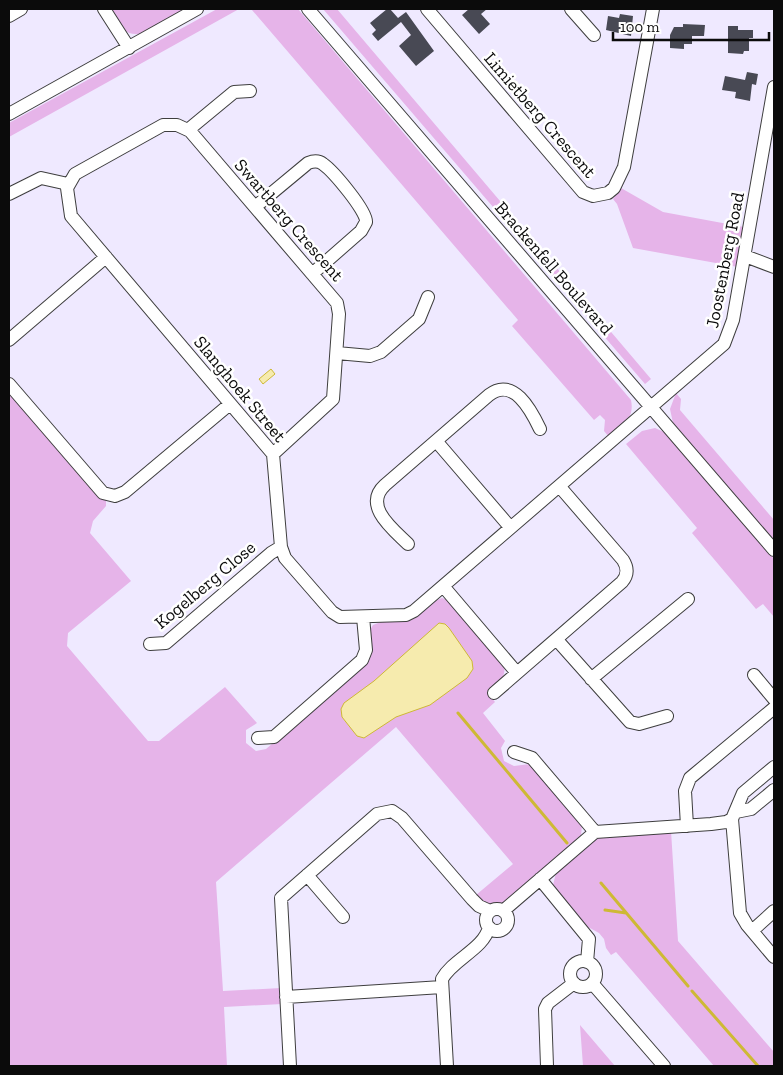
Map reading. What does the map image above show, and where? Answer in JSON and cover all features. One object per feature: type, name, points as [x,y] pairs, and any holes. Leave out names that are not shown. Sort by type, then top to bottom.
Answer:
[{"type":"street","points":[[9,16],[21,9]]},
{"type":"street","points":[[104,9],[129,48]]},
{"type":"street","points":[[9,114],[197,9]]},
{"type":"street","name":"Brackenfell Boulevard","points":[[308,9],[774,550]]},
{"type":"street","name":"Limietberg Crescent","points":[[426,9],[583,192],[598,197],[608,194],[614,188],[627,159],[653,9]]},
{"type":"street","points":[[575,10],[594,35]]},
{"type":"street","name":"Joostenberg Road","points":[[597,455],[718,350],[728,338],[745,256],[774,87]]},
{"type":"street","points":[[9,194],[41,178],[68,184],[79,171],[163,125],[177,125],[188,130],[234,92],[250,90]]},
{"type":"street","name":"Swartberg Crescent","points":[[188,130],[339,307],[335,392],[332,402],[273,454]]},
{"type":"street","points":[[255,207],[308,163],[316,161],[326,166],[364,211],[366,222],[361,232],[312,274]]},
{"type":"street","name":"Slanghoek Street","points":[[68,184],[70,214],[273,454],[281,547],[288,561],[335,615],[343,618],[409,614],[597,455]]},
{"type":"street","points":[[745,256],[774,266]]},
{"type":"street","points":[[9,340],[106,257]]},
{"type":"street","points":[[337,353],[370,356],[381,352],[418,319],[428,297]]},
{"type":"street","points":[[9,384],[103,493],[111,496],[122,495],[230,404]]},
{"type":"street","points":[[408,544],[381,517],[378,495],[384,485],[437,442],[489,395],[504,389],[517,394],[532,413],[540,429]]},
{"type":"street","points":[[437,442],[510,527]]},
{"type":"street","points":[[494,693],[622,582],[627,572],[623,560],[560,487]]},
{"type":"street","name":"Kogelberg Close","points":[[150,644],[166,643],[271,553],[281,547]]},
{"type":"street","points":[[443,586],[517,673]]},
{"type":"street","points":[[591,679],[688,599]]},
{"type":"street","points":[[258,738],[274,737],[362,660],[366,650],[363,617]]},
{"type":"street","points":[[557,640],[630,722],[639,724],[667,716]]},
{"type":"street","points":[[754,675],[774,699]]},
{"type":"street","points":[[687,826],[684,791],[687,782],[774,708]]},
{"type":"street","points":[[514,752],[532,758],[595,832]]},
{"type":"street","points":[[774,767],[743,792],[734,815],[739,908],[743,920],[774,957]]},
{"type":"street","points":[[503,911],[595,832],[723,823],[734,815],[751,809],[774,790]]},
{"type":"street","points":[[290,1066],[279,903],[281,898],[377,814],[392,811],[402,818],[479,906],[490,911],[496,909],[503,911],[507,917],[505,927],[495,930],[489,927],[486,921],[490,911]]},
{"type":"street","points":[[307,875],[343,918]]},
{"type":"street","points":[[540,879],[589,939],[587,962],[595,971],[592,983],[585,987],[574,983],[570,975],[572,967],[579,962],[587,962]]},
{"type":"street","points":[[752,931],[774,911]]},
{"type":"street","points":[[447,1066],[442,987],[446,971],[487,936],[489,927]]},
{"type":"street","points":[[546,1066],[544,1009],[548,1003],[574,983]]},
{"type":"street","points":[[592,983],[664,1066]]},
{"type":"street","points":[[286,997],[442,987]]},
{"type":"shaded area","points":[[110,9],[183,9],[154,29],[137,34],[123,29]]},
{"type":"shaded area","points":[[217,9],[239,9],[9,137],[9,123]]},
{"type":"shaded area","points":[[247,9],[298,9],[631,400],[631,412],[623,425],[609,437],[604,431],[605,420],[600,415],[594,420],[512,326],[518,320],[252,10]]},
{"type":"shaded area","points":[[323,9],[337,9],[651,379],[645,384]]},
{"type":"shaded area","points":[[621,188],[663,212],[744,227],[738,267],[633,248],[617,204],[613,199]]},
{"type":"shaded area","points":[[271,369],[275,374],[263,384],[259,379]]},
{"type":"shaded area","points":[[9,390],[102,498],[106,500],[106,506],[93,521],[90,533],[131,581],[68,633],[67,646],[148,741],[159,741],[225,687],[257,723],[246,730],[246,743],[256,751],[266,749],[366,664],[370,630],[373,625],[442,598],[448,600],[504,665],[502,678],[487,692],[495,702],[483,713],[505,741],[501,748],[504,761],[514,766],[530,764],[582,825],[581,836],[503,903],[485,904],[476,895],[513,864],[396,727],[216,882],[223,991],[281,988],[282,1004],[224,1007],[227,1066],[9,1066]]},
{"type":"shaded area","points":[[676,393],[681,399],[680,410],[774,520],[774,541],[673,423],[670,409]]},
{"type":"shaded area","points":[[655,428],[666,433],[774,559],[774,617],[763,604],[756,609],[692,533],[697,528],[626,444],[642,431]]},
{"type":"shaded area","points":[[439,623],[445,624],[449,628],[472,661],[473,669],[467,678],[430,705],[396,717],[364,738],[357,736],[342,717],[341,709],[344,703],[374,681]]},
{"type":"shaded area","points":[[671,831],[678,941],[774,1052],[774,1066],[714,1066],[616,952],[611,955],[606,948],[604,939],[599,933],[588,927],[553,885],[556,873],[597,837]]},
{"type":"shaded area","points":[[580,1025],[615,1066],[583,1066]]},
{"type":"building","points":[[387,9],[390,9],[398,18],[406,12],[434,51],[416,66],[399,46],[411,35],[401,22],[378,41],[372,34],[376,30],[370,23]]},
{"type":"building","points":[[469,9],[487,9],[481,14],[490,24],[479,34],[462,15]]},
{"type":"building","points":[[620,14],[633,16],[631,36],[606,30],[608,16],[619,18]]},
{"type":"building","points":[[683,24],[705,25],[704,36],[692,36],[692,44],[684,44],[684,49],[670,48],[670,35],[674,27],[683,27]]},
{"type":"building","points":[[728,26],[738,26],[738,30],[753,30],[753,38],[749,38],[749,51],[744,51],[743,54],[728,53]]},
{"type":"building","points":[[747,72],[758,74],[756,85],[752,84],[750,101],[735,98],[736,92],[722,90],[725,76],[745,80]]},
{"type":"waterway","points":[[458,713],[567,843]]},
{"type":"waterway","points":[[601,883],[688,986]]},
{"type":"waterway","points":[[605,910],[626,913]]},
{"type":"waterway","points":[[692,991],[758,1066]]}]
